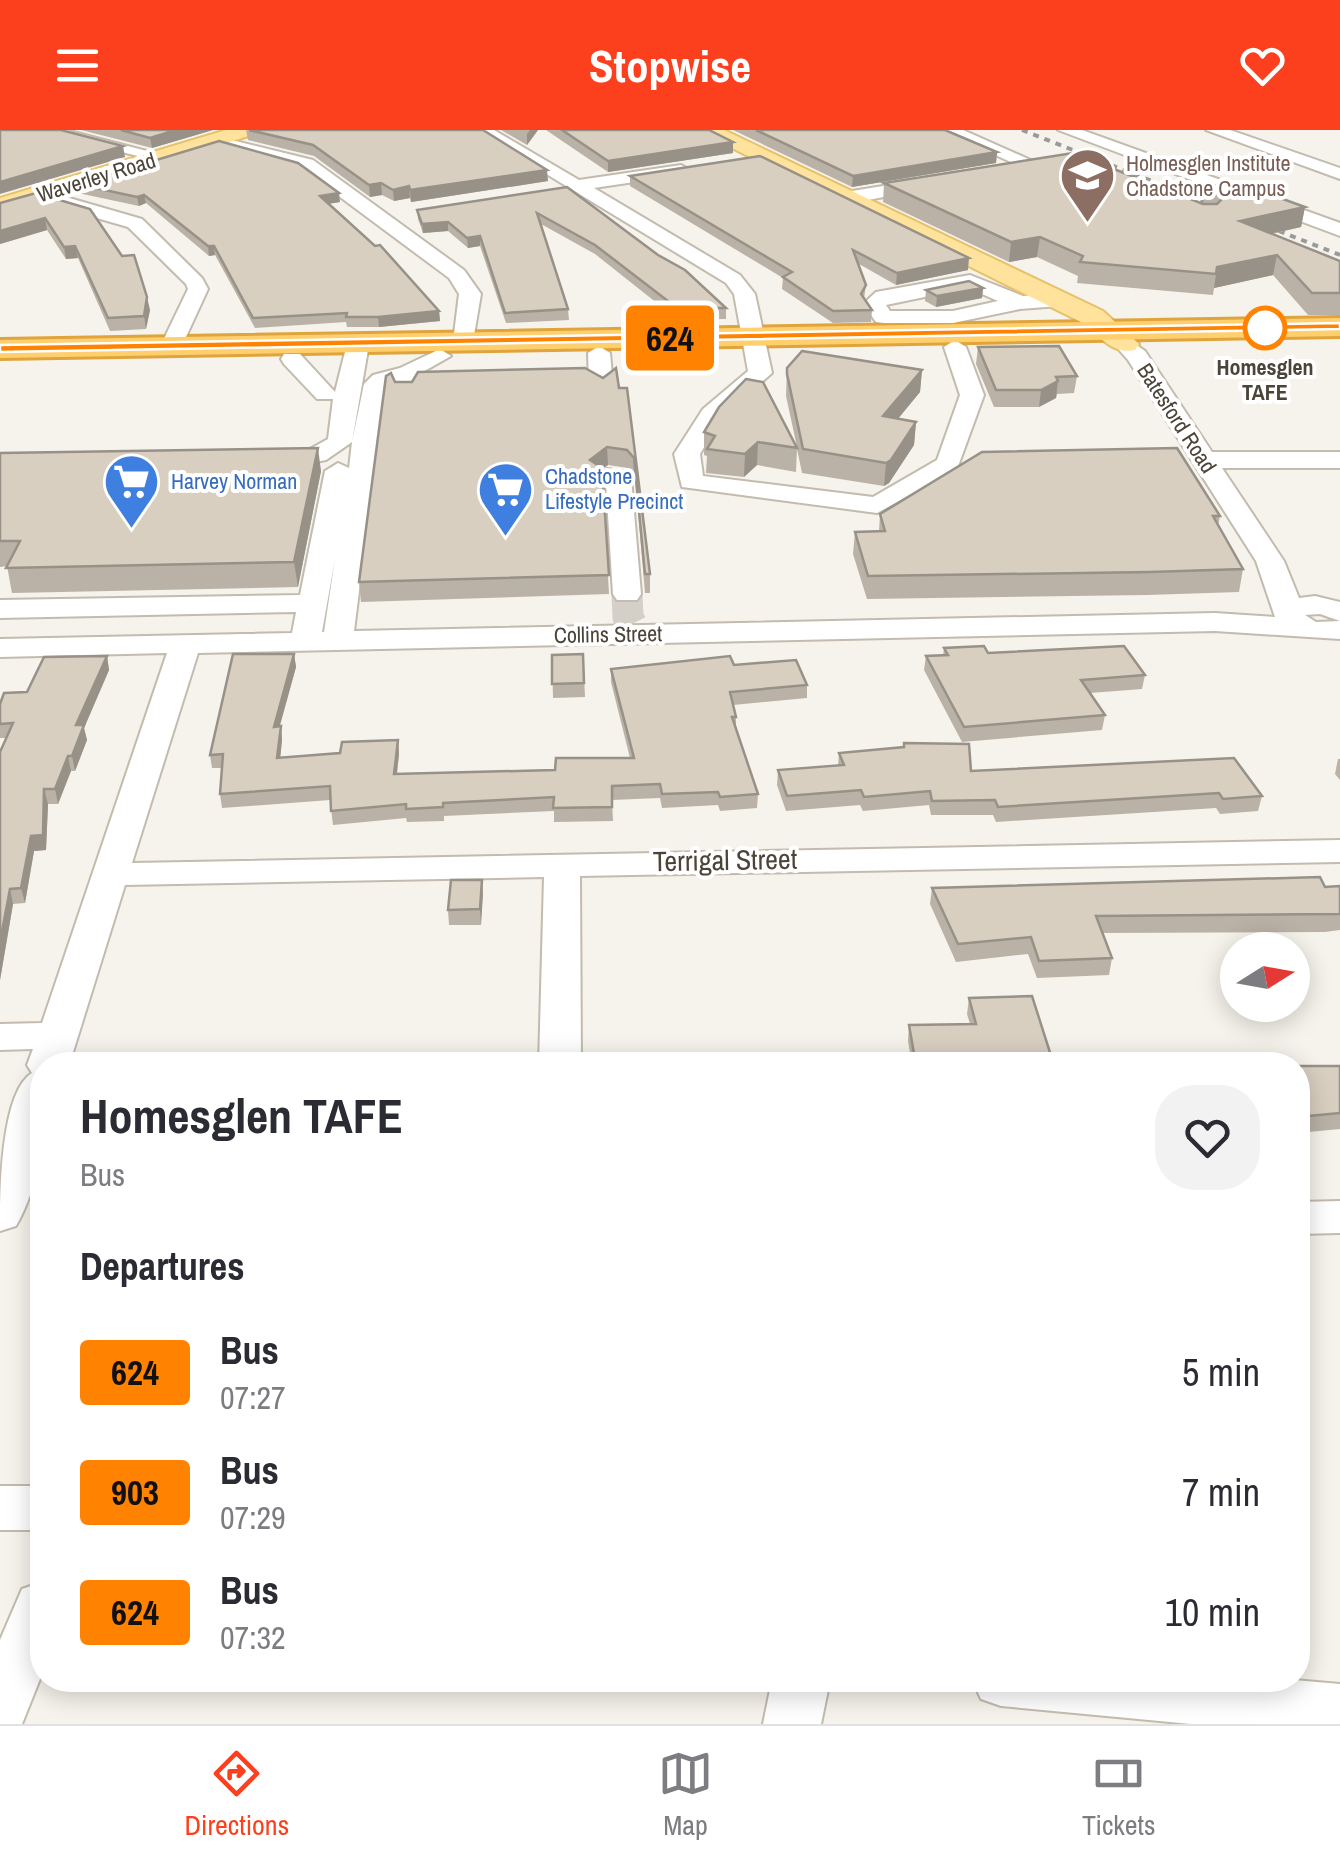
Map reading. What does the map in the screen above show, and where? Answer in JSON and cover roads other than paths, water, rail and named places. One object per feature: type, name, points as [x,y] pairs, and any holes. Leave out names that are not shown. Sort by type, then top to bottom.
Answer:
[{"type":"highway","points":[[1118,338],[1340,327]]},
{"type":"highway","points":[[0,349],[346,351],[753,343],[949,333],[1340,340]]},
{"type":"highway","points":[[452,349],[600,369],[753,343]]},
{"type":"highway","points":[[0,363],[292,359],[346,351]]},
{"type":"main road","name":"Waverley Road","points":[[0,206],[248,130]]},
{"type":"main road","name":"Batesford Road","points":[[707,130],[1060,300],[1118,338]]},
{"type":"street","points":[[44,130],[161,157]]},
{"type":"street","points":[[482,130],[734,279],[744,294],[760,373],[712,414],[687,454],[692,482],[878,505],[948,464],[972,395],[949,333]]},
{"type":"street","points":[[949,130],[1042,165],[984,174]]},
{"type":"street","points":[[1066,130],[1340,230]]},
{"type":"street","points":[[1215,130],[1340,174]]},
{"type":"street","points":[[215,140],[308,164],[468,286],[470,294],[452,349],[406,382],[381,380],[372,388],[368,484],[338,640]]},
{"type":"street","points":[[731,162],[763,157]]},
{"type":"street","points":[[543,191],[704,166]]},
{"type":"street","points":[[846,198],[950,180]]},
{"type":"street","points":[[38,195],[135,223],[194,282],[198,289],[172,348]]},
{"type":"street","points":[[379,216],[412,211]]},
{"type":"street","points":[[1020,304],[970,281],[890,295],[892,312],[949,333],[1020,304],[1060,300]]},
{"type":"street","name":"Batesford Road","points":[[1118,338],[1270,561],[1320,617],[1340,650]]},
{"type":"street","points":[[305,640],[338,473],[325,394],[346,351]]},
{"type":"street","points":[[238,459],[287,462],[333,435],[345,408],[346,351]]},
{"type":"street","points":[[292,359],[325,394]]},
{"type":"street","points":[[1204,460],[1340,460]]},
{"type":"street","points":[[607,477],[618,477],[627,594]]},
{"type":"street","name":"Batesford Road","points":[[1270,561],[1320,617]]},
{"type":"street","points":[[0,609],[288,602],[312,606]]},
{"type":"street","name":"Collins Street","points":[[0,648],[1320,617]]},
{"type":"street","points":[[0,1037],[53,1050],[186,643]]},
{"type":"street","name":"Terrigal Street","points":[[110,874],[1340,851]]},
{"type":"street","points":[[560,1052],[562,863]]},
{"type":"street","points":[[0,1215],[30,1121]]},
{"type":"street","points":[[1310,1218],[1340,1217]]},
{"type":"street","points":[[0,1508],[30,1508]]},
{"type":"street","points":[[0,1708],[30,1635]]},
{"type":"street","points":[[792,1724],[799,1692]]},
{"type":"street","points":[[1137,1692],[1340,1710]]},
{"type":"tunnel","points":[[627,594],[628,617],[636,633]]},
{"type":"railway","points":[[1022,130],[1340,255]]},
{"type":"place","name":"Holmesglen Institute Chadstone Campus","points":[[1087,225]]},
{"type":"place","name":"Homesglen TAFE","points":[[1265,328]]},
{"type":"place","name":"Harvey Norman","points":[[132,530]]},
{"type":"place","name":"Chadstone Lifestyle Precinct","points":[[506,538]]}]
